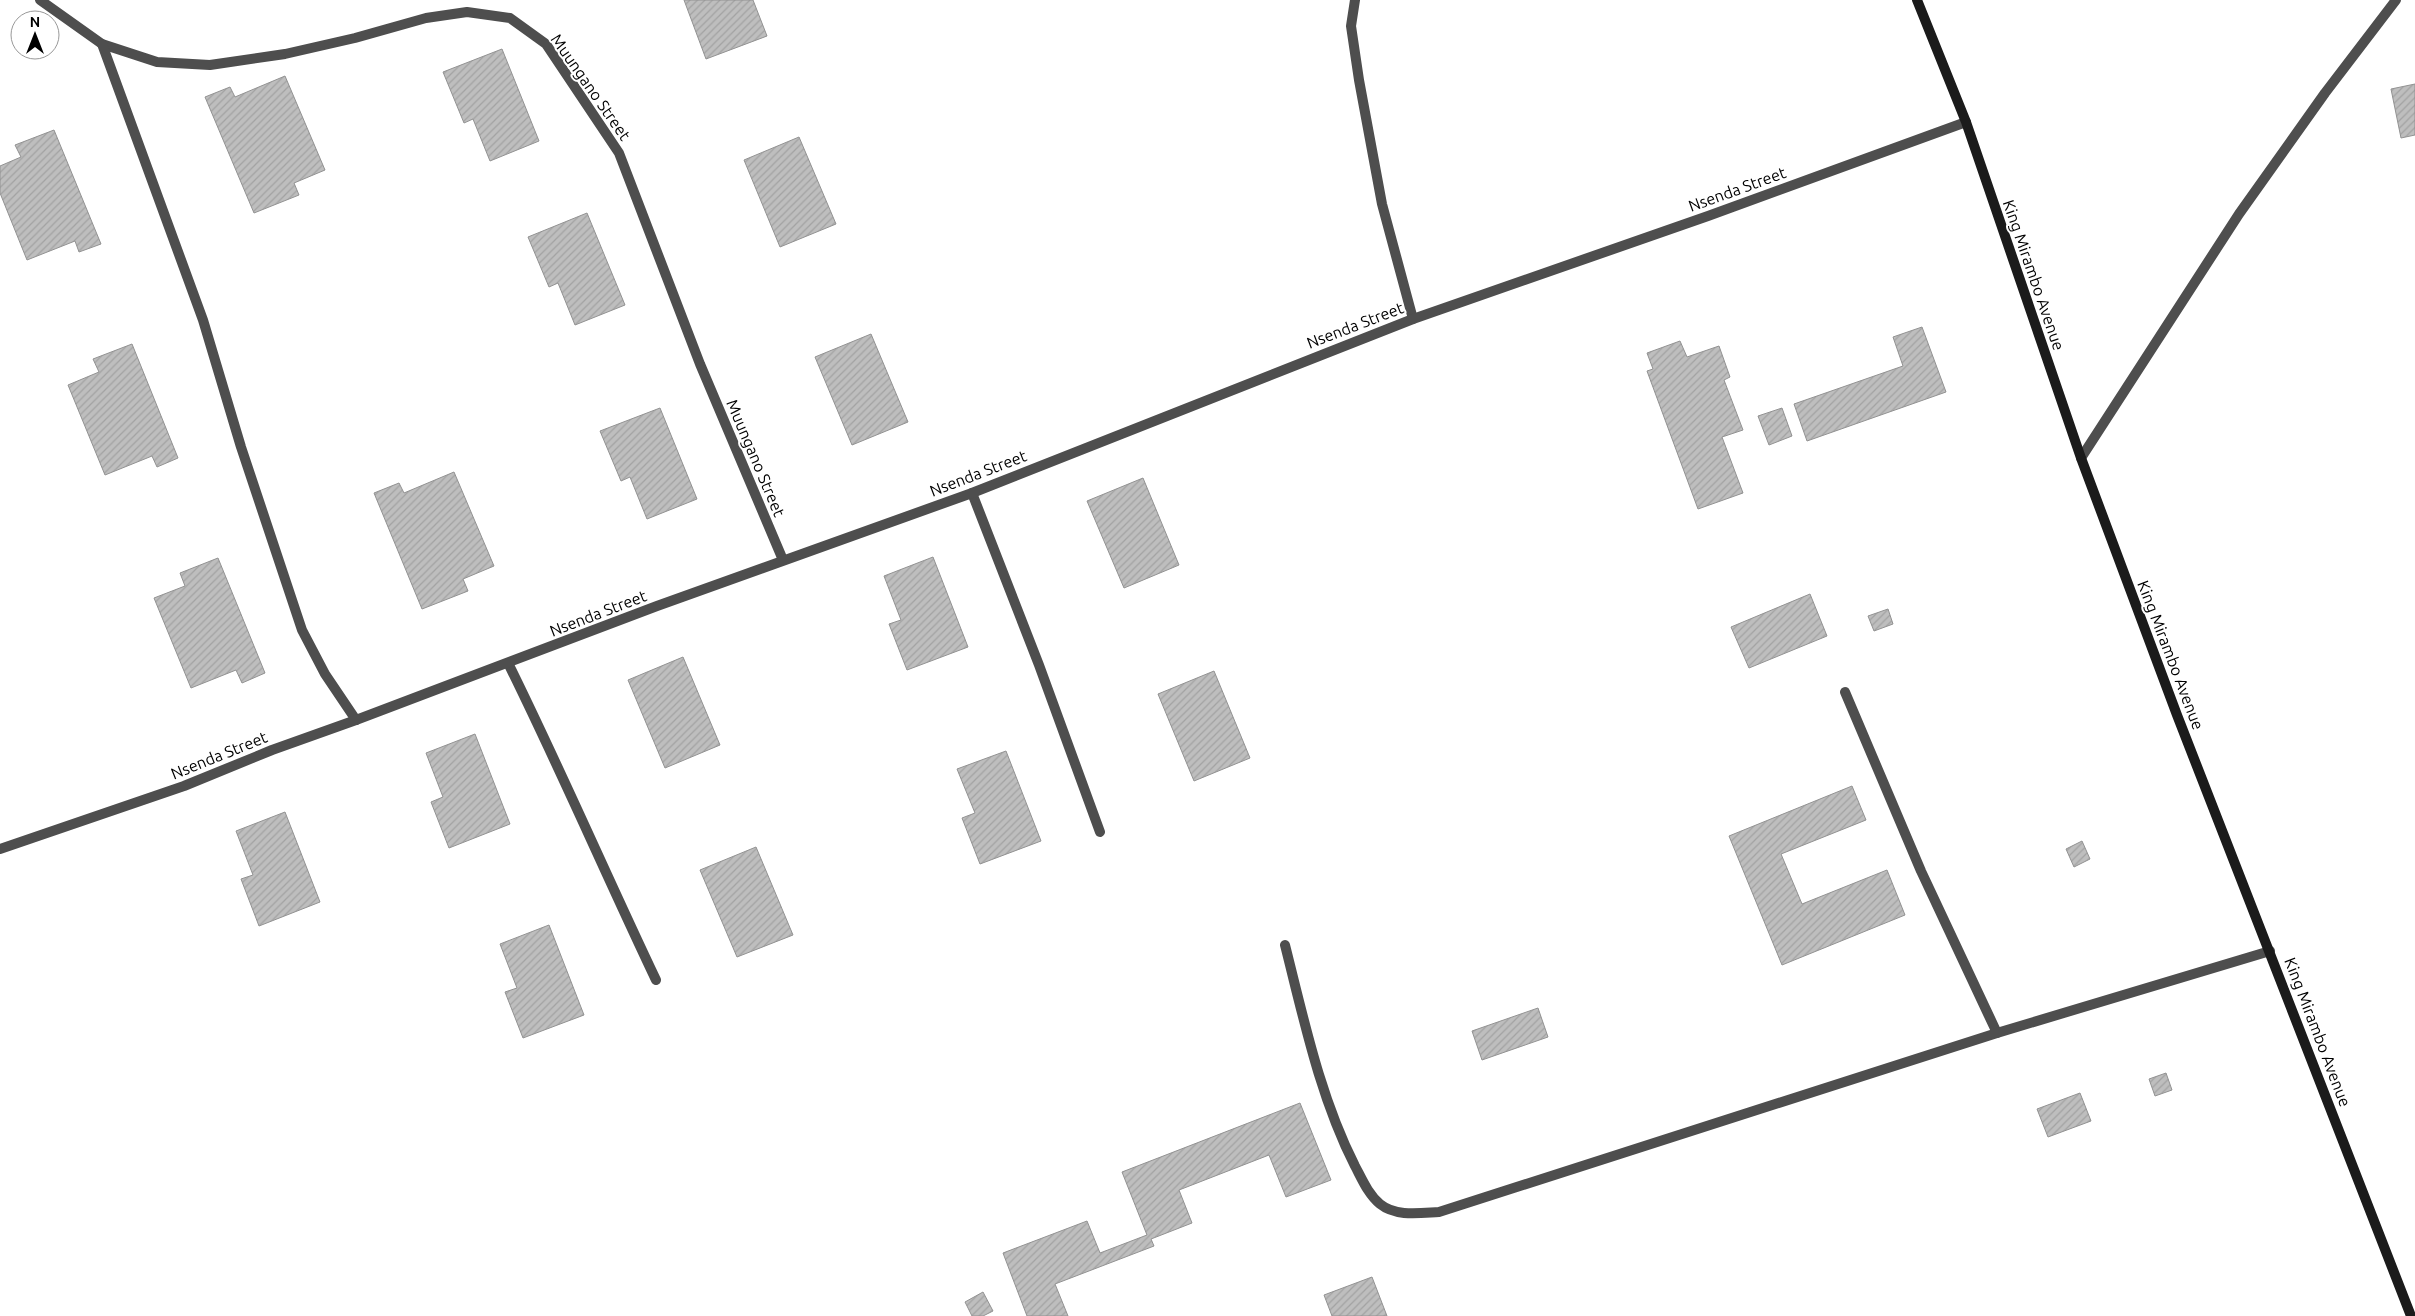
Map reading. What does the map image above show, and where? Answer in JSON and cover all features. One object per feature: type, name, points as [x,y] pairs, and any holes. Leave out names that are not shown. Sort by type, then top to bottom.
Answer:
[{"type":"main road","name":"King Mirambo Avenue","points":[[1917,0],[1966,122],[2081,458],[2181,724],[2411,1316]]},
{"type":"street","name":"Muungano Street","points":[[40,0],[102,44],[157,62],[210,65],[285,54],[355,38],[426,18],[467,12],[510,18],[546,44],[619,153],[700,364],[783,560]]},
{"type":"street","points":[[1355,0],[1351,26],[1359,80],[1382,204],[1413,319]]},
{"type":"street","points":[[2081,458],[2239,214],[2325,93],[2396,0]]},
{"type":"street","points":[[102,44],[203,320],[241,447],[302,630],[325,674],[356,720]]},
{"type":"street","name":"Nsenda Street","points":[[0,849],[184,786],[272,750],[783,560],[972,493],[1413,319],[1708,216],[1966,122]]},
{"type":"street","points":[[972,493],[1039,664],[1100,832]]},
{"type":"street","points":[[508,663],[551,750],[585,830],[656,980]]},
{"type":"street","points":[[1845,692],[1921,871],[1997,1033]]},
{"type":"street","points":[[1285,945],[1316,1066],[1348,1151],[1368,1192],[1381,1205],[1407,1214],[1439,1212],[1997,1033],[2270,951]]},
{"type":"building","points":[[684,0],[753,0],[767,36],[706,59]]},
{"type":"building","points":[[502,49],[539,141],[490,161],[473,119],[464,123],[443,72]]},
{"type":"building","points":[[285,76],[325,170],[294,183],[299,195],[254,213],[205,97],[230,87],[235,97]]},
{"type":"building","points":[[2415,84],[2415,135],[2401,138],[2391,89]]},
{"type":"building","points":[[54,130],[101,244],[79,252],[75,241],[27,260],[0,193],[0,166],[21,157],[15,145]]},
{"type":"building","points":[[799,137],[836,224],[780,247],[744,160]]},
{"type":"building","points":[[587,213],[625,305],[575,325],[558,283],[549,287],[528,237]]},
{"type":"building","points":[[1922,327],[1946,392],[1807,441],[1794,404],[1903,366],[1893,337]]},
{"type":"building","points":[[871,334],[908,422],[852,445],[815,357]]},
{"type":"building","points":[[1680,341],[1687,357],[1719,346],[1730,377],[1724,380],[1743,430],[1722,437],[1743,493],[1698,509],[1647,371],[1653,369],[1647,353]]},
{"type":"building","points":[[132,344],[178,458],[157,467],[152,456],[105,475],[68,385],[99,372],[93,359]]},
{"type":"building","points":[[660,408],[697,499],[647,519],[630,477],[621,481],[600,431]]},
{"type":"building","points":[[1782,408],[1792,436],[1769,445],[1758,416]]},
{"type":"building","points":[[454,472],[494,566],[463,579],[468,591],[422,609],[374,493],[399,483],[404,493]]},
{"type":"building","points":[[1143,478],[1179,565],[1124,588],[1087,501]]},
{"type":"building","points":[[933,557],[968,647],[907,670],[889,624],[901,620],[884,576]]},
{"type":"building","points":[[218,558],[265,673],[242,683],[236,670],[191,688],[154,598],[185,586],[180,573]]},
{"type":"building","points":[[1810,594],[1827,636],[1749,668],[1731,627]]},
{"type":"building","points":[[1888,609],[1893,624],[1874,631],[1868,616]]},
{"type":"building","points":[[683,657],[720,745],[665,768],[628,680]]},
{"type":"building","points":[[1214,671],[1250,758],[1194,781],[1158,694]]},
{"type":"building","points":[[475,734],[510,824],[449,848],[431,802],[443,797],[426,753]]},
{"type":"building","points":[[1006,751],[1041,841],[980,864],[962,818],[975,813],[957,769]]},
{"type":"building","points":[[1852,786],[1866,820],[1781,854],[1802,904],[1887,870],[1905,915],[1782,965],[1729,836]]},
{"type":"building","points":[[285,812],[320,902],[259,926],[241,879],[253,875],[236,831]]},
{"type":"building","points":[[2082,841],[2090,859],[2074,867],[2066,849]]},
{"type":"building","points":[[756,847],[793,935],[737,957],[700,870]]},
{"type":"building","points":[[549,925],[584,1015],[523,1038],[505,992],[517,988],[500,944]]},
{"type":"building","points":[[1538,1008],[1548,1037],[1482,1060],[1472,1031]]},
{"type":"building","points":[[2166,1073],[2172,1090],[2155,1096],[2149,1079]]},
{"type":"building","points":[[2080,1093],[2091,1121],[2048,1137],[2037,1109]]},
{"type":"building","points":[[1300,1103],[1331,1180],[1286,1197],[1269,1155],[1179,1190],[1192,1223],[1151,1239],[1154,1246],[1055,1284],[1068,1316],[1027,1316],[1003,1253],[1087,1221],[1100,1253],[1147,1235],[1122,1172]]},
{"type":"building","points":[[1372,1277],[1387,1316],[1332,1316],[1324,1295]]},
{"type":"building","points":[[983,1292],[993,1311],[983,1316],[972,1316],[965,1302]]}]
